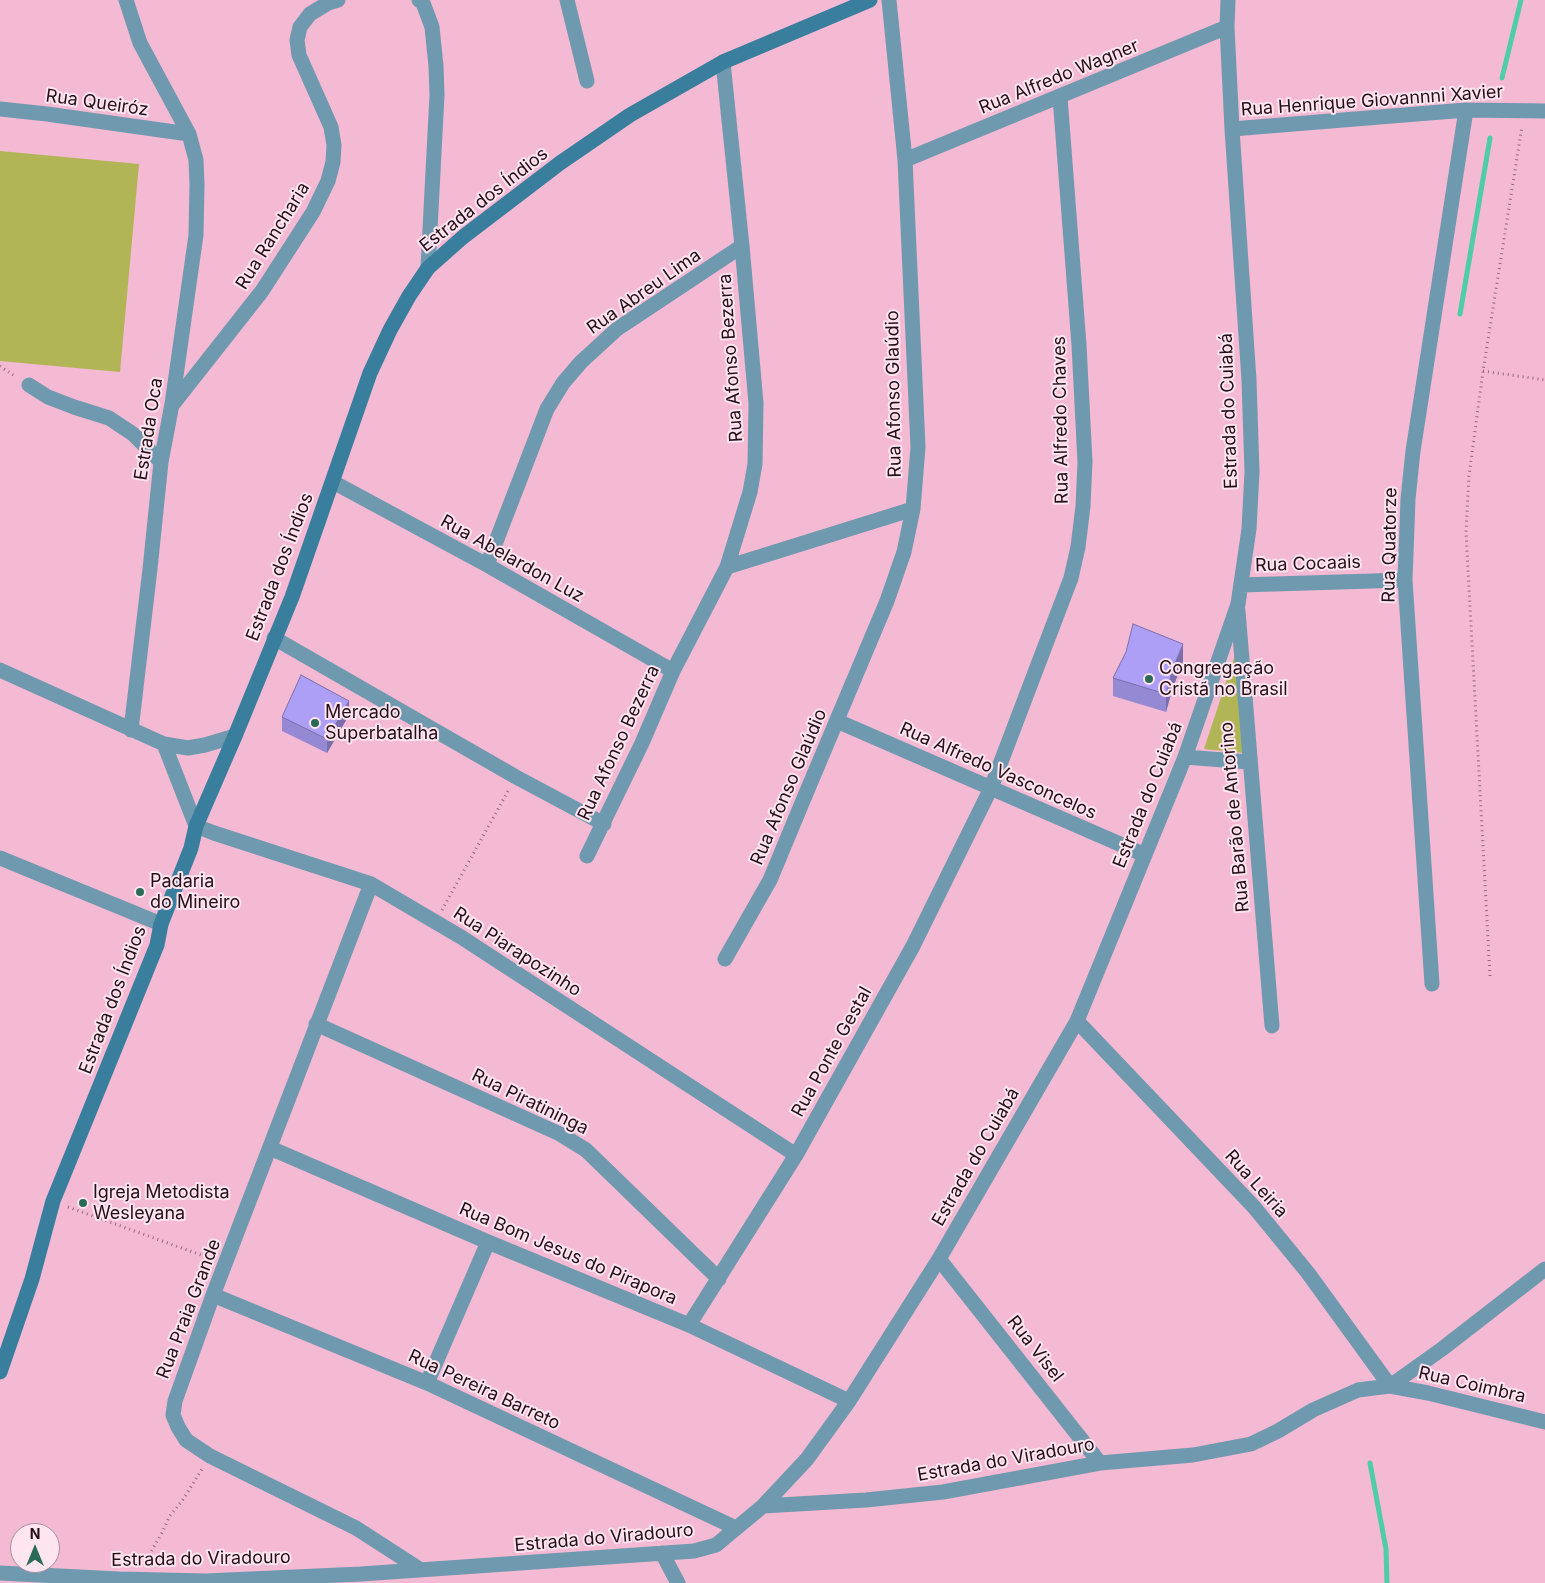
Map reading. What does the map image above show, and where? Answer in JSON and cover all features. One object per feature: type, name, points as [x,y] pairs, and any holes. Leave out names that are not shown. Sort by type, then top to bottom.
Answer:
[{"type":"street","name":"Estrada Oca","points":[[126,0],[140,43],[189,134],[196,160],[198,184],[196,235],[172,404],[161,462],[131,730]]},
{"type":"street","name":"Rua Rancharia","points":[[172,404],[262,292],[313,212],[328,181],[333,162],[334,145],[331,127],[299,55],[297,40],[300,27],[310,14],[328,3],[338,0]]},
{"type":"street","points":[[419,0],[423,3],[432,28],[437,95],[428,268]]},
{"type":"street","points":[[567,0],[587,82]]},
{"type":"street","name":"Estrada dos Índios","points":[[0,1372],[32,1279],[53,1201],[157,945],[161,924],[191,848],[196,826],[292,597],[370,373],[409,296],[428,268],[463,237],[560,163],[630,115],[723,62],[870,0]]},
{"type":"street","name":"Rua Afonso Glaúdio","points":[[725,959],[770,880],[888,601],[904,552],[914,509],[918,448],[905,160],[889,0]]},
{"type":"street","name":"Estrada do Cuiabá","points":[[763,1506],[807,1459],[849,1401],[939,1259],[1077,1021],[1185,757],[1238,604],[1249,529],[1252,472],[1249,380],[1232,129],[1227,28],[1228,0]]},
{"type":"street","name":"Rua Alfredo Wagner","points":[[905,160],[1227,28]]},
{"type":"street","name":"Rua Afonso Bezerra","points":[[587,856],[642,743],[673,671],[727,567],[750,492],[755,464],[756,404],[723,62]]},
{"type":"street","name":"Rua Alfredo Chaves","points":[[991,788],[1071,578],[1078,547],[1083,506],[1085,462],[1079,345],[1060,97]]},
{"type":"street","name":"Rua Queiróz","points":[[0,110],[47,114],[189,134]]},
{"type":"street","name":"Rua Henrique Giovannni Xavier","points":[[1232,129],[1466,110],[1545,111]]},
{"type":"street","name":"Rua Quatorze","points":[[1432,984],[1405,580],[1408,499],[1413,451],[1466,110]]},
{"type":"street","name":"Rua Abreu Lima","points":[[487,565],[547,409],[563,382],[581,362],[617,329],[742,246]]},
{"type":"street","points":[[29,384],[48,397],[110,418],[133,434],[161,462]]},
{"type":"street","name":"Rua Abelardon Luz","points":[[333,482],[487,565],[673,671]]},
{"type":"street","points":[[727,567],[914,509]]},
{"type":"street","name":"Rua Cocaais","points":[[1241,585],[1405,580]]},
{"type":"street","name":"Rua Barão de Antorino","points":[[1238,604],[1249,762],[1272,1026]]},
{"type":"street","points":[[274,638],[516,777],[604,824]]},
{"type":"street","points":[[0,670],[164,744],[188,748],[235,736]]},
{"type":"street","name":"Rua Alfredo Vasconcelos","points":[[837,721],[1145,855]]},
{"type":"street","points":[[164,744],[196,826]]},
{"type":"street","points":[[1185,757],[1249,762]]},
{"type":"street","name":"Rua Ponte Gestal","points":[[690,1325],[796,1155],[913,946],[991,788]]},
{"type":"street","name":"Rua Piarapozinho","points":[[196,826],[371,884],[436,922],[796,1155]]},
{"type":"street","points":[[0,858],[161,924]]},
{"type":"street","name":"Rua Praia Grande","points":[[371,884],[213,1295],[175,1401],[173,1415],[186,1440],[210,1456],[356,1528],[421,1570]]},
{"type":"street","name":"Rua Leiria","points":[[1077,1021],[1254,1207],[1308,1273],[1390,1386]]},
{"type":"street","name":"Rua Piratininga","points":[[316,1024],[560,1134],[586,1150],[719,1278]]},
{"type":"street","name":"Rua Bom Jesus do Pirapora","points":[[270,1148],[488,1242],[690,1325],[849,1401]]},
{"type":"street","points":[[427,1383],[488,1242]]},
{"type":"street","name":"Rua Visel","points":[[939,1259],[1100,1463]]},
{"type":"street","points":[[1390,1386],[1442,1349],[1545,1269]]},
{"type":"street","name":"Rua Pereira Barreto","points":[[213,1295],[427,1383],[736,1528]]},
{"type":"street","name":"Rua Coimbra","points":[[1390,1386],[1446,1397],[1545,1422]]},
{"type":"street","name":"Estrada do Viradouro","points":[[0,1572],[135,1580],[206,1581],[421,1570],[694,1551],[716,1545],[763,1506],[866,1500],[943,1492],[1100,1463],[1193,1455],[1252,1444],[1314,1410],[1358,1390],[1390,1386]]},
{"type":"street","points":[[662,1553],[678,1583]]},
{"type":"path","points":[[1490,976],[1466,532],[1469,476],[1483,371],[1524,110]]},
{"type":"path","points":[[1483,371],[1545,380]]},
{"type":"path","points":[[436,922],[516,777]]},
{"type":"path","points":[[53,1201],[226,1264]]},
{"type":"path","points":[[135,1580],[169,1517],[182,1501],[210,1456]]},
{"type":"shaded area","points":[[0,151],[139,164],[120,372],[0,361]]},
{"type":"shaded area","points":[[1237,649],[1245,753],[1204,749]]},
{"type":"building","points":[[1133,624],[1183,644],[1173,668],[1166,694],[1113,678],[1126,652]]},
{"type":"building","name":"Mercado Superbatalha","points":[[301,675],[349,701],[327,739],[282,717]]},
{"type":"waterway","points":[[1502,78],[1521,0]]},
{"type":"waterway","points":[[1460,314],[1490,138]]},
{"type":"waterway","points":[[1370,1463],[1386,1549],[1387,1583]]},
{"type":"place","name":"Congregação Cristã no Brasil","points":[[1149,679]]},
{"type":"place","name":"Mercado Superbatalha","points":[[315,723]]},
{"type":"place","name":"Padaria do Mineiro","points":[[140,892]]},
{"type":"place","name":"Igreja Metodista Wesleyana","points":[[83,1203]]}]
